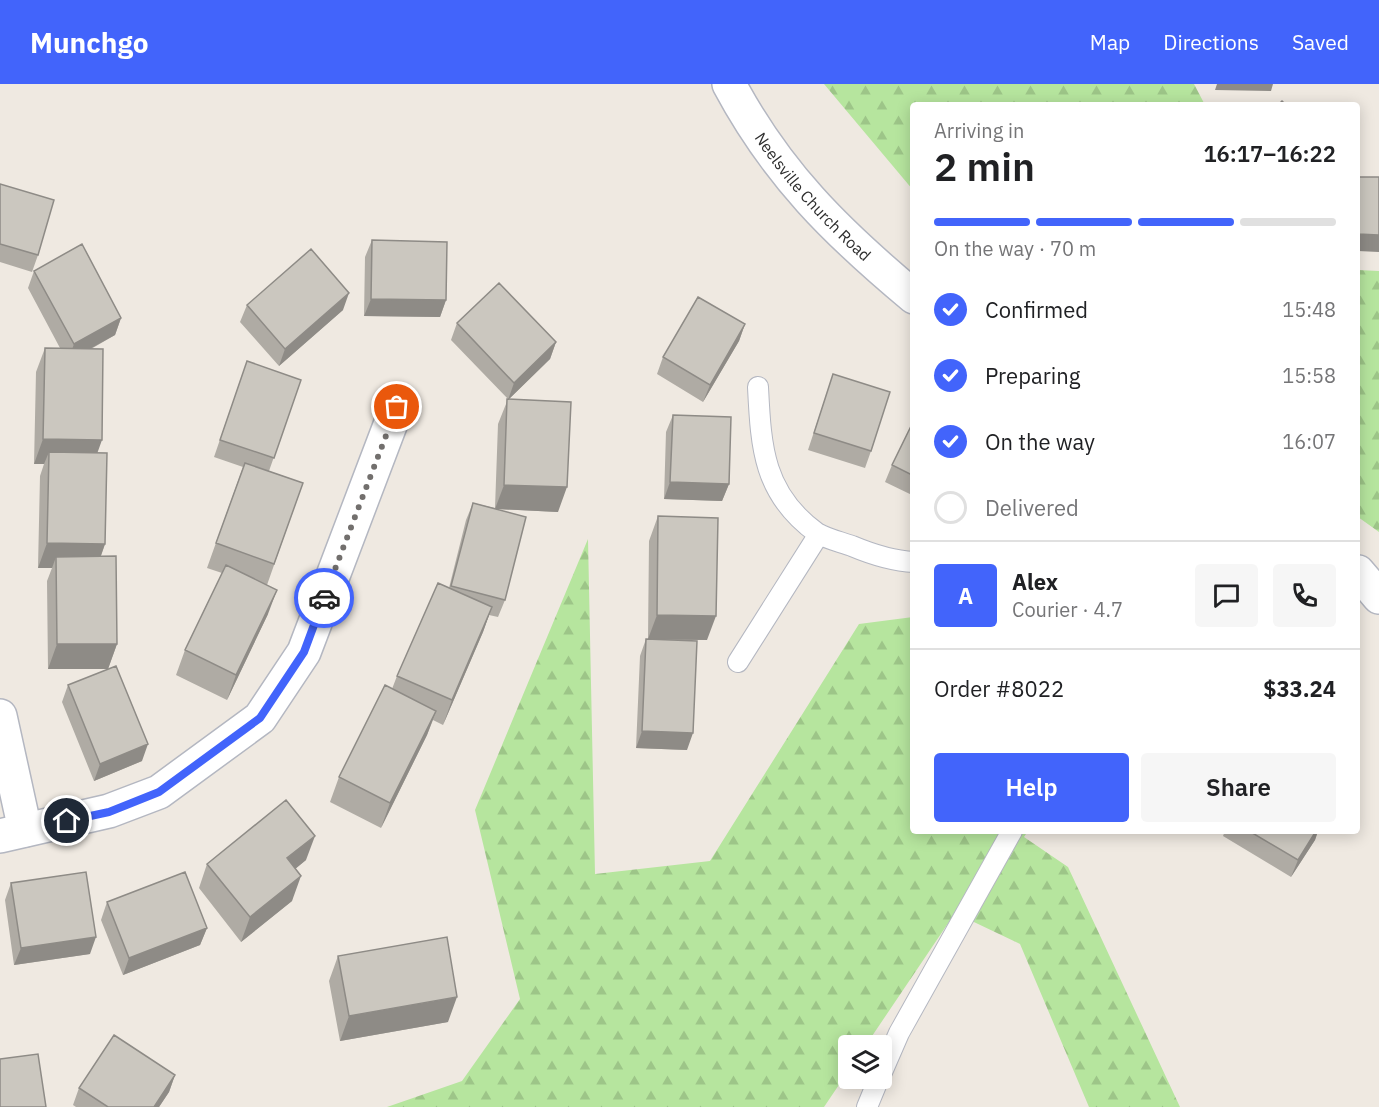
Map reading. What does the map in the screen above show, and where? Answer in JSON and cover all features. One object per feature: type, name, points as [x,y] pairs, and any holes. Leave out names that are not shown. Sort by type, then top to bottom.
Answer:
[{"type":"street","name":"Neelsville Church Road","points":[[729,84],[745,115],[804,195],[851,245],[910,294]]},
{"type":"street","points":[[0,716],[13,833],[109,812],[159,792],[260,718],[304,652],[397,407]]},
{"type":"street","points":[[1360,574],[1379,597]]},
{"type":"lane","points":[[758,387],[762,449],[777,490],[819,534],[866,552],[910,561]]},
{"type":"lane","points":[[738,662],[819,534]]},
{"type":"lane","points":[[892,1050],[904,1024],[1010,834]]},
{"type":"lane","points":[[867,1107],[874,1089]]},
{"type":"green space","points":[[824,84],[1194,84],[1203,102],[910,102],[910,186]]},
{"type":"green space","points":[[1360,270],[1379,271],[1379,532],[1360,518]]},
{"type":"green space","points":[[588,539],[595,874],[710,861],[859,624],[910,617],[910,834],[1026,834],[1024,837],[1068,867],[1180,1107],[1089,1107],[1020,944],[955,913],[873,1035],[838,1035],[838,1086],[824,1107],[387,1107],[462,1081],[520,999],[475,810]]},
{"type":"building","points":[[1360,177],[1379,177],[1379,235],[1360,234]]},
{"type":"building","points":[[0,184],[54,200],[38,255],[0,244]]},
{"type":"building","points":[[372,240],[447,242],[446,300],[371,299]]},
{"type":"building","points":[[82,244],[121,318],[74,344],[34,271]]},
{"type":"building","points":[[311,249],[349,293],[285,349],[247,305]]},
{"type":"building","points":[[499,283],[556,342],[514,383],[457,323]]},
{"type":"building","points":[[698,297],[745,324],[710,385],[663,357]]},
{"type":"building","points":[[45,348],[103,349],[102,440],[43,439]]},
{"type":"building","points":[[247,361],[301,380],[274,458],[220,440]]},
{"type":"building","points":[[833,374],[890,392],[871,451],[814,433]]},
{"type":"building","points":[[507,399],[571,402],[567,487],[504,485]]},
{"type":"building","points":[[673,415],[731,417],[729,484],[670,482]]},
{"type":"building","points":[[910,428],[910,474],[892,465]]},
{"type":"building","points":[[49,452],[107,453],[105,544],[47,543]]},
{"type":"building","points":[[245,463],[303,483],[274,564],[216,543]]},
{"type":"building","points":[[473,503],[526,517],[505,600],[451,586]]},
{"type":"building","points":[[658,516],[718,518],[716,616],[657,615]]},
{"type":"building","points":[[116,556],[117,644],[57,644],[56,557]]},
{"type":"building","points":[[226,565],[277,590],[236,675],[185,650]]},
{"type":"building","points":[[438,583],[492,607],[452,700],[397,676]]},
{"type":"building","points":[[646,639],[697,641],[693,733],[642,731]]},
{"type":"building","points":[[116,666],[148,744],[100,764],[68,685]]},
{"type":"building","points":[[385,685],[436,711],[390,803],[339,777]]},
{"type":"building","points":[[286,800],[315,836],[287,858],[301,876],[250,917],[207,864]]},
{"type":"building","points":[[1254,834],[1314,834],[1298,860]]},
{"type":"building","points":[[86,872],[96,937],[21,948],[11,883]]},
{"type":"building","points":[[185,872],[207,928],[129,958],[107,902]]},
{"type":"building","points":[[447,937],[457,997],[349,1016],[338,956]]},
{"type":"building","points":[[114,1035],[175,1075],[154,1107],[108,1107],[79,1088]]},
{"type":"building","points":[[38,1054],[46,1107],[0,1107],[0,1059]]},
{"type":"way so far","points":[[324,598],[397,407]]},
{"type":"route","points":[[67,821],[109,812],[159,792],[260,718],[304,652],[324,598]]}]
